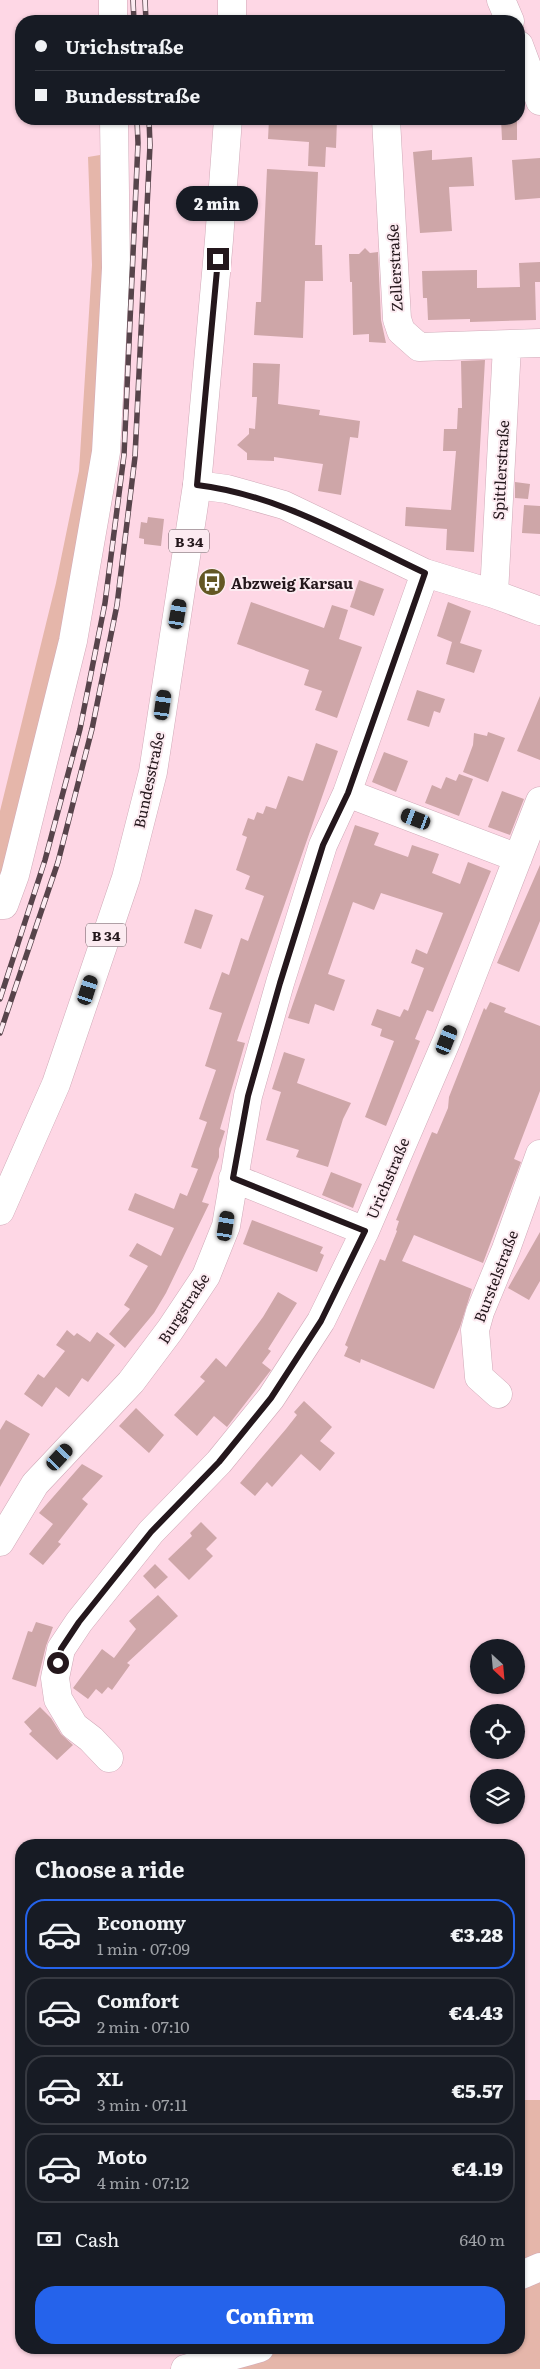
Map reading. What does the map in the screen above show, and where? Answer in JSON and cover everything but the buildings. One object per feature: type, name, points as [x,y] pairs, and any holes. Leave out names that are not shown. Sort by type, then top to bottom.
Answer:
[{"type":"street","points":[[113,0],[113,15]]},
{"type":"street","points":[[232,0],[232,15]]},
{"type":"street","points":[[501,0],[507,15]]},
{"type":"street","points":[[525,69],[532,97]]},
{"type":"street","points":[[0,904],[4,905],[15,875],[73,641],[106,452],[116,268],[114,125]]},
{"type":"street","name":"Bundesstraße","points":[[0,1210],[56,1084],[126,878],[153,772],[197,485],[228,125]]},
{"type":"street","name":"Zellerstraße","points":[[386,125],[397,319],[401,331],[419,347],[507,346],[540,343]]},
{"type":"street","name":"Spittlerstraße","points":[[494,594],[507,346]]},
{"type":"street","points":[[197,485],[227,489],[284,506],[425,573],[494,594],[540,611]]},
{"type":"street","name":"Burgstraße","points":[[0,1542],[35,1484],[131,1382],[170,1330],[206,1276],[226,1226],[248,1096],[280,983],[323,845],[348,793],[425,573]]},
{"type":"street","points":[[348,793],[518,858]]},
{"type":"street","name":"Urichstraße","points":[[109,1758],[91,1739],[74,1726],[58,1699],[55,1678],[61,1649],[79,1622],[151,1532],[219,1462],[271,1398],[321,1321],[365,1231],[447,1040],[540,801]]},
{"type":"street","name":"Burstelstraße","points":[[498,1394],[479,1377],[475,1330],[480,1312],[506,1249],[540,1154]]},
{"type":"street","points":[[233,1178],[365,1231]]},
{"type":"street","points":[[525,2273],[540,2267]]},
{"type":"street","points":[[185,2369],[239,2354]]},
{"type":"shaded area","points":[[106,154],[107,322],[88,528],[0,884],[0,811],[56,583],[79,471],[92,265],[88,157]]},
{"type":"shaded area","points":[[525,2100],[540,2100],[540,2369],[193,2369],[204,2354],[525,2354]]},
{"type":"railway","points":[[133,0],[134,15]]},
{"type":"railway","points":[[145,0],[146,15]]},
{"type":"railway","points":[[0,999],[45,860],[80,729],[105,603],[124,455],[137,125]]},
{"type":"railway","points":[[0,1033],[58,862],[92,729],[117,605],[135,457],[150,145],[149,125]]},
{"type":"place","name":"Abzweig Karsau","points":[[212,582]]},
{"type":"route","points":[[58,1663],[61,1649],[79,1622],[151,1532],[219,1462],[271,1398],[321,1321],[365,1231],[233,1178],[248,1096],[261,1047],[323,845],[348,793],[425,573],[284,506],[227,489],[197,485],[218,259]]}]
